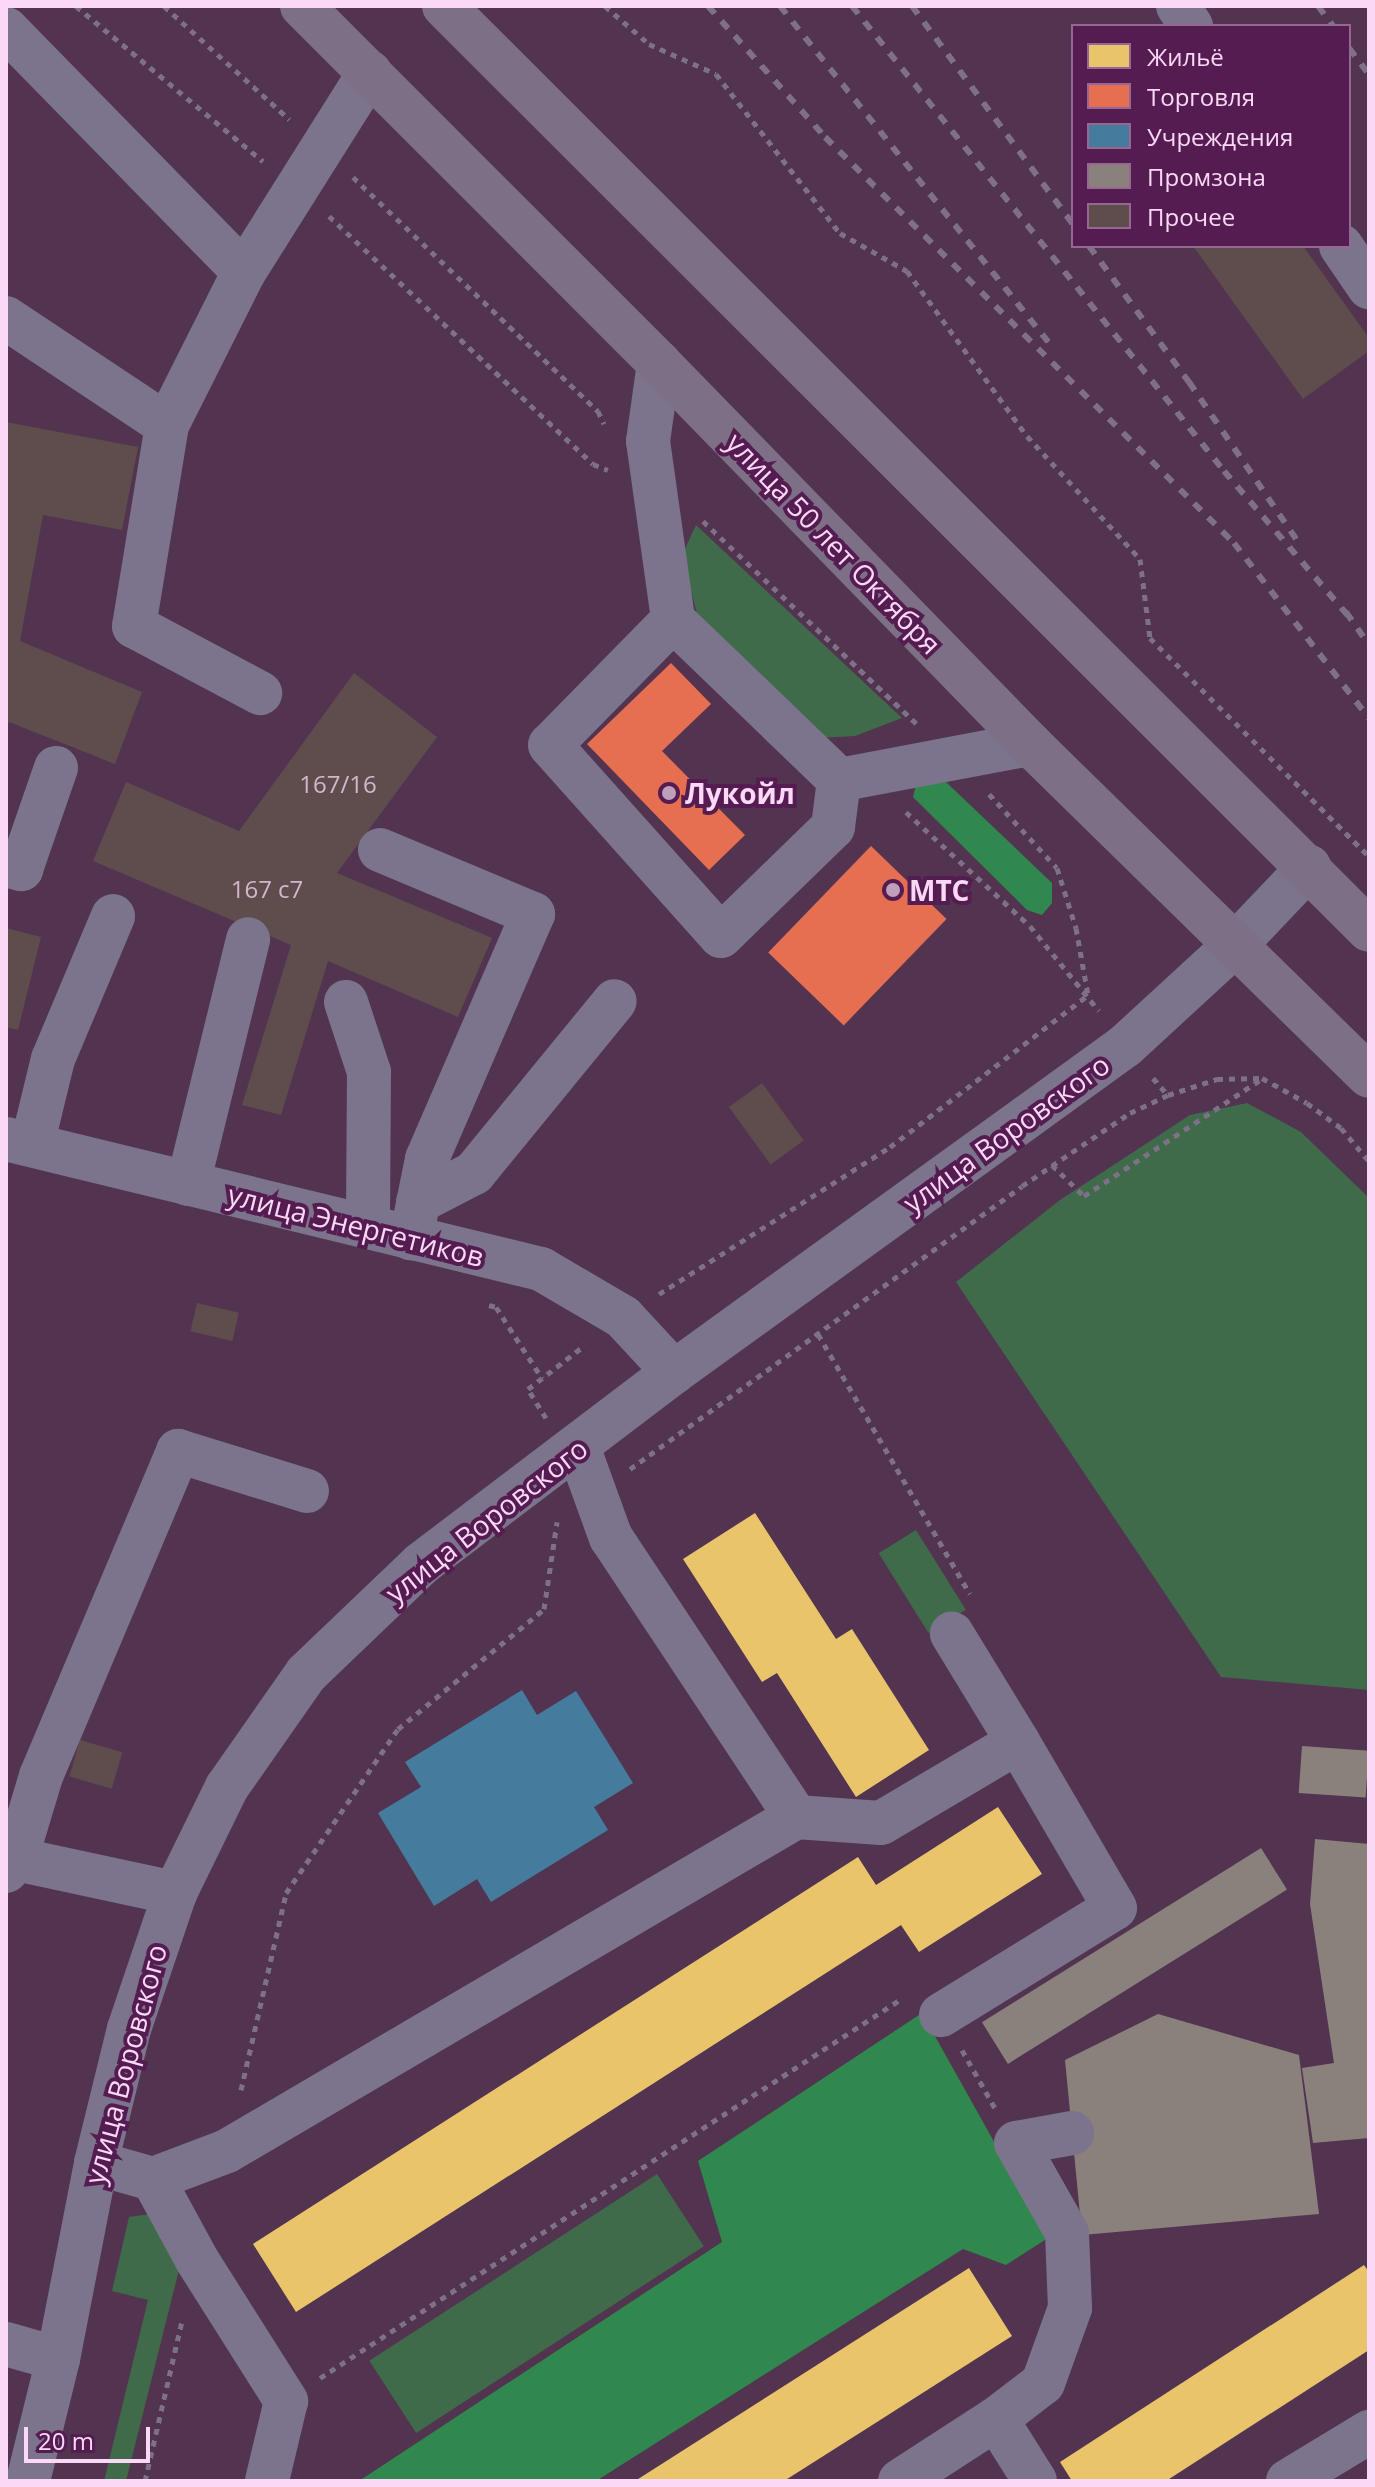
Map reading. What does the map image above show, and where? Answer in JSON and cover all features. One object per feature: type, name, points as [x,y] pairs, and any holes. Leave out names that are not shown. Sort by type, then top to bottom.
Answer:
[{"type":"main road","name":"улица 50 лет Октября","points":[[302,6],[659,363],[1030,744],[1237,943],[1369,1076]]},
{"type":"main road","points":[[444,6],[1369,930]]},
{"type":"street","points":[[1178,6],[1190,24]]},
{"type":"street","points":[[6,29],[244,272]]},
{"type":"street","points":[[260,693],[134,626],[167,425],[244,272],[294,187],[370,72]]},
{"type":"street","points":[[1342,248],[1369,287]]},
{"type":"street","points":[[6,318],[167,425]]},
{"type":"street","points":[[659,363],[648,441],[673,620],[839,780]]},
{"type":"street","points":[[673,620],[550,745],[721,936],[833,827],[839,780]]},
{"type":"street","points":[[839,780],[1030,744]]},
{"type":"street","points":[[6,865],[21,869],[56,768]]},
{"type":"street","points":[[380,850],[533,914],[427,1159],[414,1220]]},
{"type":"street","name":"улица Воровского","points":[[28,2481],[58,2359],[96,2163],[129,2029],[175,1893],[227,1787],[306,1674],[421,1564],[674,1372],[1125,1046],[1237,943],[1309,867]]},
{"type":"street","points":[[19,1142],[113,916]]},
{"type":"street","points":[[188,1184],[248,939]]},
{"type":"street","points":[[414,1220],[474,1173],[615,1001]]},
{"type":"street","points":[[346,1002],[369,1072],[368,1227]]},
{"type":"street","name":"улица Энергетиков","points":[[19,1142],[368,1227],[414,1220],[541,1269],[623,1317],[674,1372]]},
{"type":"street","points":[[572,1450],[595,1494],[611,1538],[796,1817]]},
{"type":"street","points":[[175,1893],[9,1857],[178,1451],[307,1491]]},
{"type":"street","points":[[927,2003],[1115,1908],[956,1642]]},
{"type":"street","points":[[96,2163],[153,2179],[227,2151],[796,1817],[881,1823],[1018,1742]]},
{"type":"street","points":[[900,2481],[996,2419],[1043,2383],[1070,2308],[1067,2233],[1016,2143],[1072,2133]]},
{"type":"street","points":[[153,2179],[197,2260],[286,2401],[267,2481]]},
{"type":"street","points":[[6,2344],[58,2359]]},
{"type":"street","points":[[996,2419],[1035,2481]]},
{"type":"street","points":[[1288,2481],[1369,2432]]},
{"type":"path","points":[[76,6],[360,241],[593,464],[613,472],[612,461]]},
{"type":"path","points":[[164,6],[320,146],[598,411],[610,438]]},
{"type":"path","points":[[605,6],[649,44],[716,74],[840,233],[907,271],[1027,436],[1140,559],[1150,638],[1369,856]]},
{"type":"path","points":[[227,2151],[286,1893],[398,1729],[544,1609],[556,1526],[572,1450],[528,1389],[623,1317],[890,1147],[1088,995],[1125,1046],[1168,1095]]},
{"type":"path","points":[[1052,1165],[1084,1196],[1262,1078]]},
{"type":"path","points":[[556,1526],[595,1494],[1052,1165],[1130,1113],[1168,1095],[1217,1079],[1262,1078],[1307,1103],[1341,1128],[1369,1161]]},
{"type":"path","points":[[496,1307],[542,1378]]},
{"type":"path","points":[[818,1334],[977,1607],[956,1642]]},
{"type":"path","points":[[286,2401],[927,2003],[1016,2143]]},
{"type":"path","points":[[145,2481],[197,2260]]},
{"type":"green space","points":[[696,525],[902,718],[855,736],[819,738],[698,618],[682,555]]},
{"type":"green space","points":[[946,782],[1052,883],[1052,903],[1042,915],[1027,910],[913,797],[916,785]]},
{"type":"green space","points":[[1247,1103],[1301,1132],[1369,1198],[1369,1690],[1221,1677],[956,1282],[1060,1200],[1190,1115]]},
{"type":"green space","points":[[916,1530],[966,1610],[928,1633],[879,1553]]},
{"type":"green space","points":[[922,2013],[1048,2238],[1006,2265],[963,2249],[596,2481],[359,2481],[722,2242],[698,2161]]},
{"type":"green space","points":[[657,2174],[704,2246],[416,2433],[369,2361]]},
{"type":"green space","points":[[150,2214],[180,2266],[126,2481],[104,2481],[148,2300],[112,2291],[129,2217]]},
{"type":"building: Жильё","points":[[755,1513],[836,1639],[852,1629],[929,1750],[856,1797],[777,1673],[762,1682],[683,1559]]},
{"type":"building: Жильё","points":[[998,1807],[1042,1874],[919,1952],[901,1925],[296,2312],[253,2244],[858,1857],[876,1885]]},
{"type":"building: Жильё","points":[[1364,2265],[1369,2272],[1369,2350],[1166,2481],[1072,2481],[1060,2462]]},
{"type":"building: Жильё","points":[[969,2268],[1012,2336],[784,2481],[635,2481]]},
{"type":"building: Торговля","name":"Лукойл","points":[[671,663],[711,704],[662,751],[745,835],[709,870],[587,744]]},
{"type":"building: Торговля","points":[[871,846],[947,919],[844,1025],[768,952]]},
{"type":"building: Учреждения","points":[[522,1690],[537,1715],[576,1691],[633,1783],[594,1807],[608,1830],[491,1902],[477,1879],[434,1906],[378,1813],[421,1787],[405,1762]]},
{"type":"building: Промзона","points":[[1302,1746],[1369,1751],[1366,1798],[1299,1793]]},
{"type":"building: Промзона","points":[[1315,1839],[1369,1844],[1369,2138],[1313,2143],[1302,2068],[1334,2063],[1310,1904]]},
{"type":"building: Промзона","points":[[1261,1848],[1287,1890],[1008,2064],[982,2022]]},
{"type":"building: Промзона","points":[[1158,2014],[1299,2055],[1319,2214],[1082,2235],[1065,2060]]},
{"type":"building: Прочее","points":[[1194,248],[1304,248],[1369,338],[1369,351],[1303,399]]},
{"type":"building: Прочее","points":[[6,422],[138,447],[122,530],[43,515],[20,641],[142,692],[115,764],[9,722],[6,729]]},
{"type":"building: Прочее","points":[[354,673],[437,737],[337,873],[492,938],[458,1017],[328,961],[281,1115],[242,1105],[291,945],[93,861],[126,782],[239,831]]},
{"type":"building: Прочее","points":[[6,928],[41,937],[18,1030],[6,1027]]},
{"type":"building: Прочее","points":[[762,1083],[804,1140],[771,1165],[729,1107]]},
{"type":"building: Прочее","points":[[197,1303],[239,1313],[232,1341],[190,1331]]},
{"type":"building: Прочее","points":[[80,1740],[122,1752],[112,1789],[70,1777]]},
{"type":"railway","points":[[708,6],[825,137],[1234,543],[1369,718]]},
{"type":"railway","points":[[780,6],[1052,347]]},
{"type":"railway","points":[[852,6],[1224,471],[1351,619]]},
{"type":"railway","points":[[912,6],[1071,221]]},
{"type":"railway","points":[[1318,6],[1332,24]]},
{"type":"railway","points":[[1351,51],[1369,75]]},
{"type":"railway","points":[[1090,248],[1189,382],[1301,546]]},
{"type":"railway","points":[[1346,612],[1369,645]]},
{"type":"place","name":"Лукойл","points":[[669,793]]},
{"type":"place","name":"МТС","points":[[893,890]]}]
